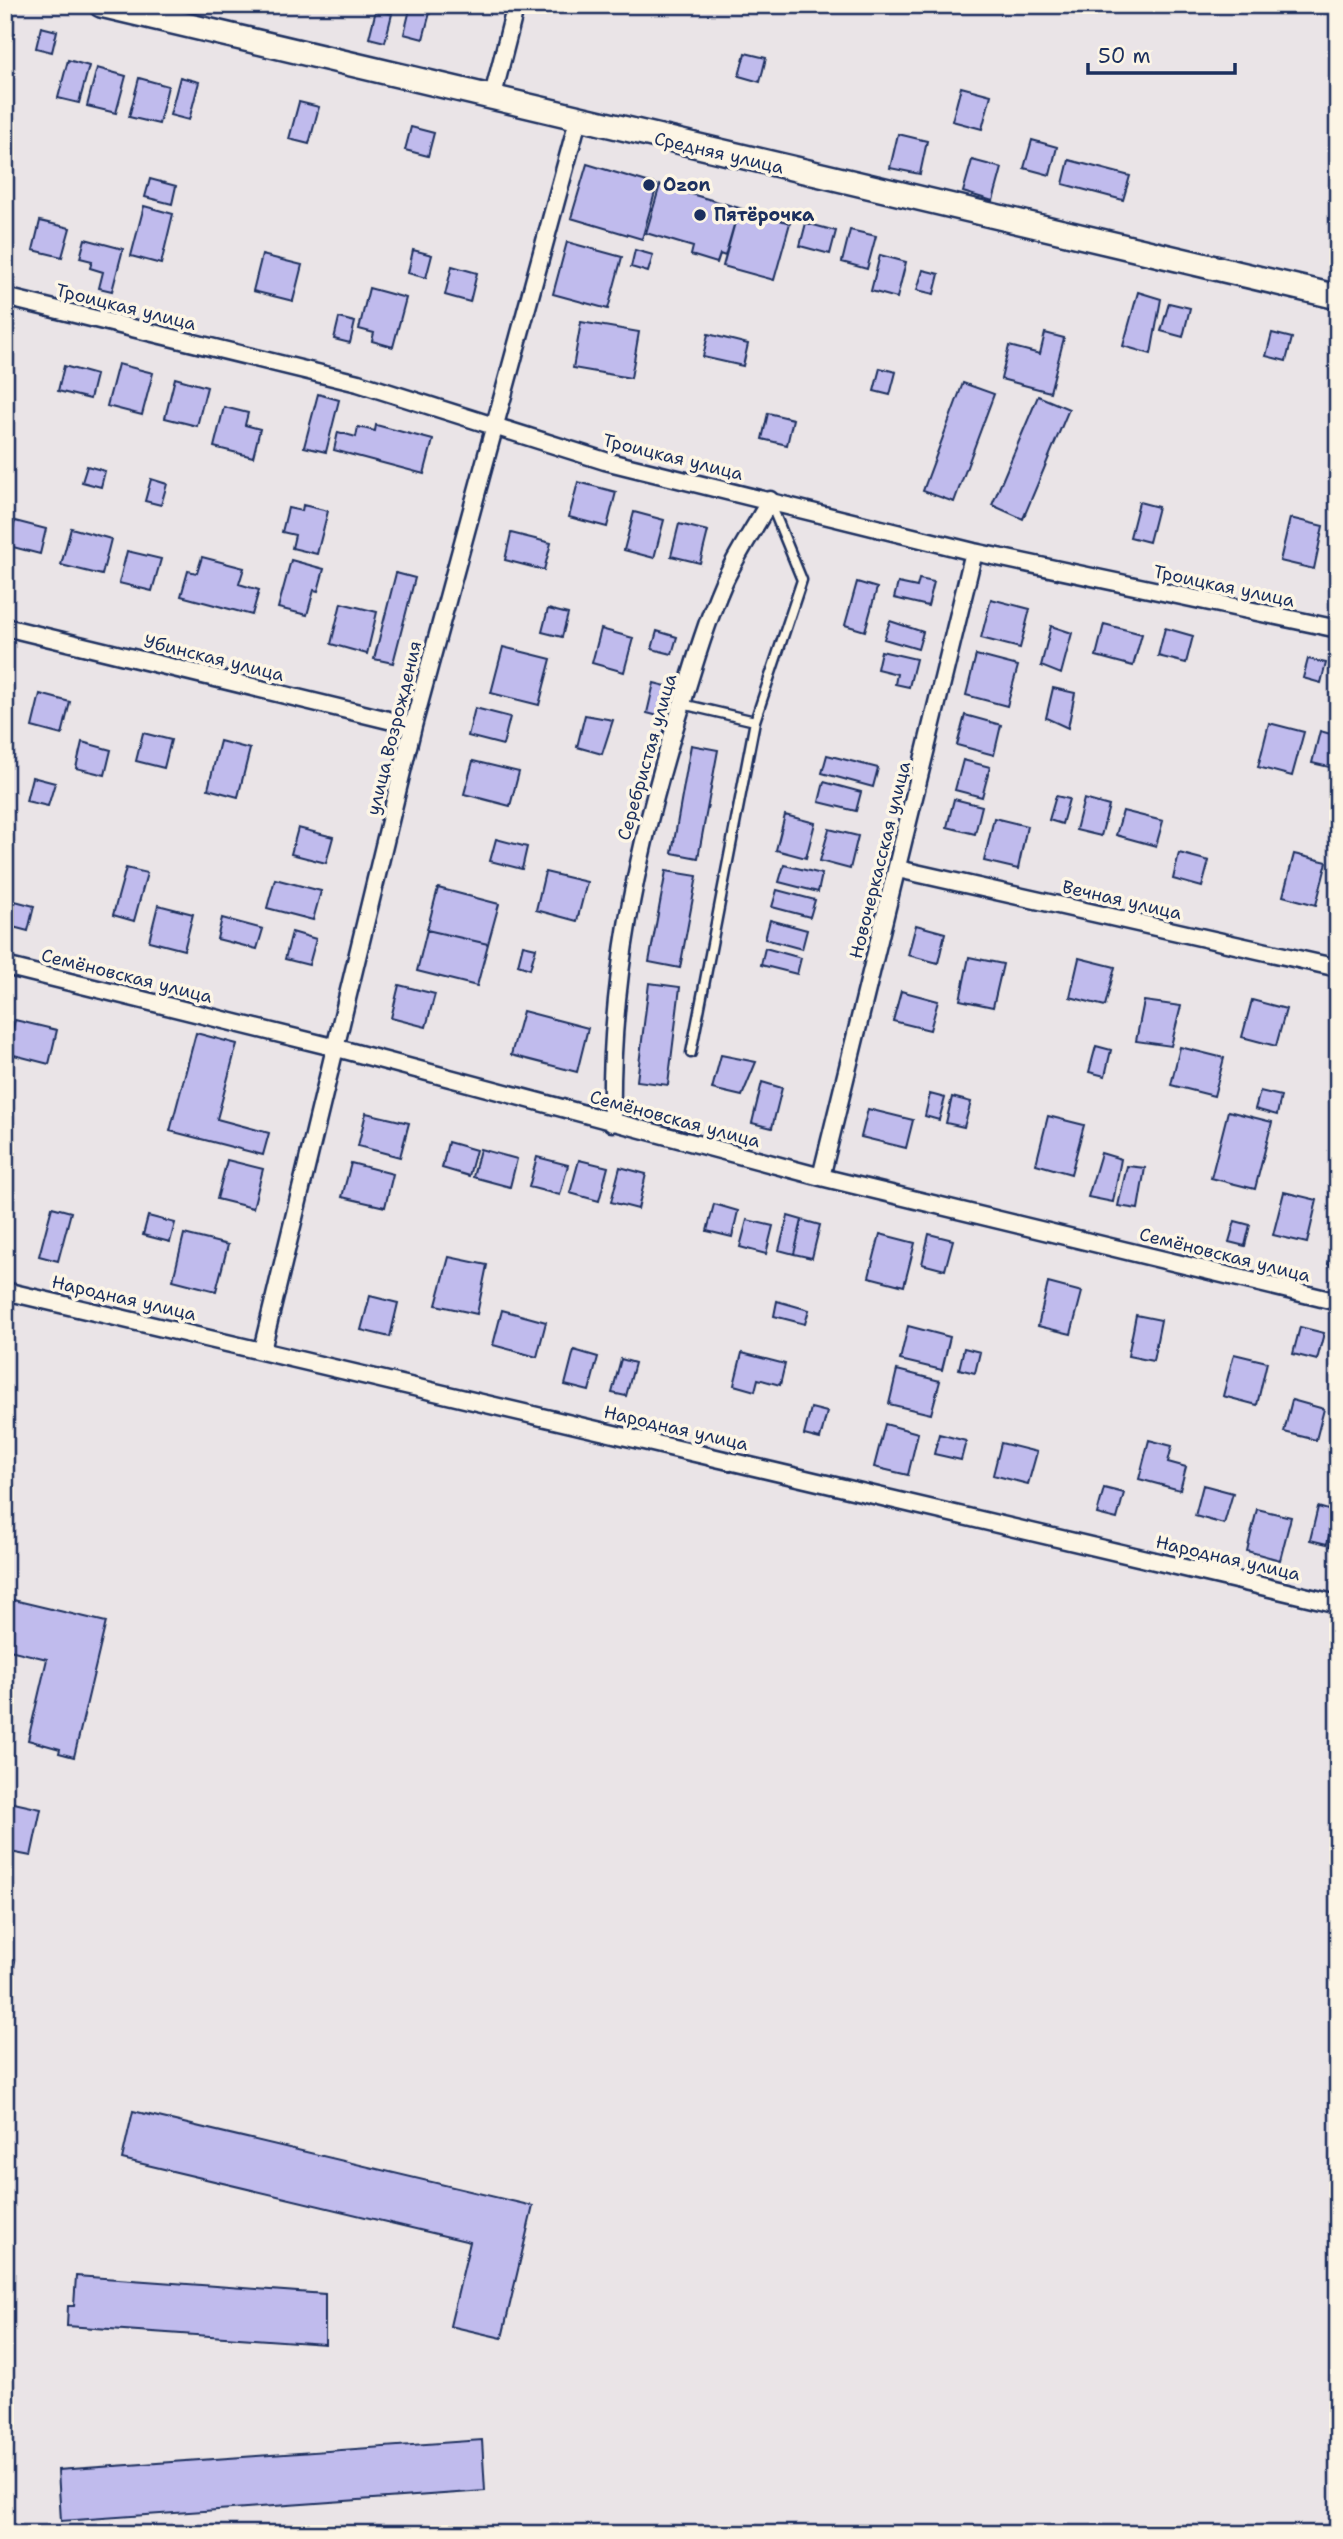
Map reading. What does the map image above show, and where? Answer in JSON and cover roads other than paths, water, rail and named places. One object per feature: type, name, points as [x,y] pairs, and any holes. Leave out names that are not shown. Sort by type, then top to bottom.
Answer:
[{"type":"street","name":"Средняя улица","points":[[101,5],[578,120],[1338,297]]},
{"type":"street","points":[[492,99],[516,5]]},
{"type":"street","name":"улица Возрождения","points":[[262,1350],[413,726],[578,120]]},
{"type":"street","name":"Троицкая улица","points":[[5,297],[358,383],[605,461],[974,552],[1338,629]]},
{"type":"street","name":"Серебристая улица","points":[[612,1123],[611,1058],[621,952],[647,816],[724,583],[770,500]]},
{"type":"street","name":"Новочеркасская улица","points":[[821,1177],[974,552]]},
{"type":"street","name":"Убинская улица","points":[[5,627],[413,726]]},
{"type":"street","name":"Вечная улица","points":[[898,869],[1338,968]]},
{"type":"street","name":"Семёновская улица","points":[[5,966],[337,1048],[821,1177],[1338,1302]]},
{"type":"street","name":"Народная улица","points":[[5,1291],[1338,1604]]},
{"type":"lane","points":[[691,1053],[755,721],[802,580],[770,500]]},
{"type":"lane","points":[[682,704],[755,721]]},
{"type":"place","name":"Ozon","points":[[649,185]]},
{"type":"place","name":"Пятёрочка","points":[[700,215]]}]
